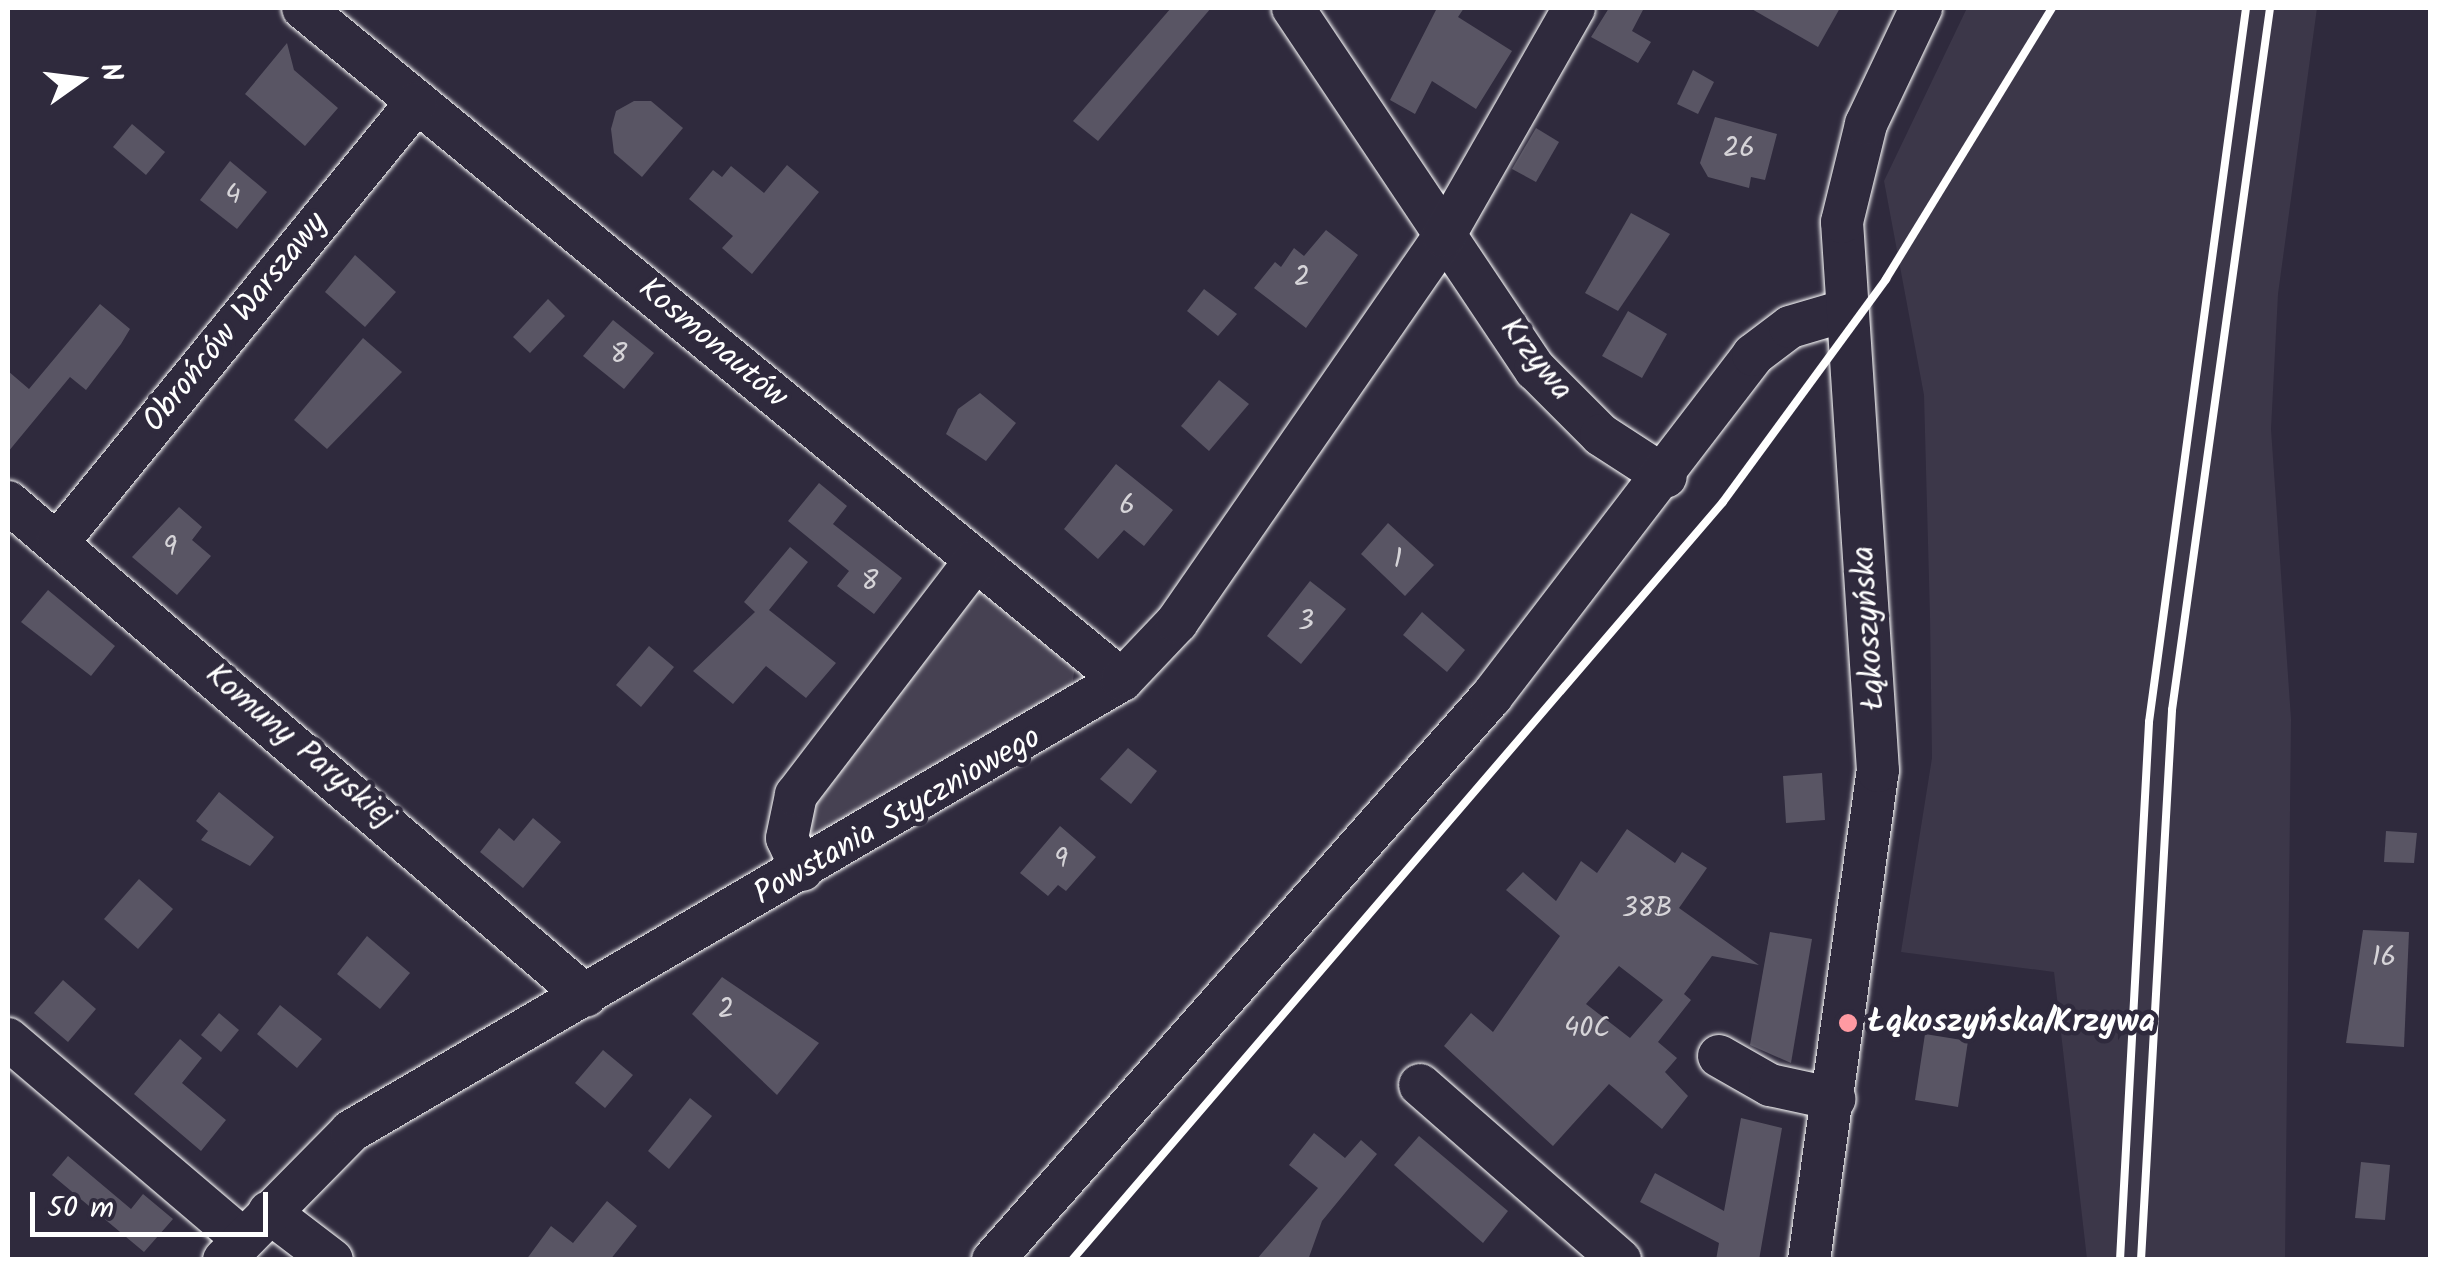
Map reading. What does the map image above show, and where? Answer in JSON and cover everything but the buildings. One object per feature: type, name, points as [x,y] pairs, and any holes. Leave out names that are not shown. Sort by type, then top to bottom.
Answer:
[{"type":"street","name":"Kosmonautów","points":[[303,8],[1122,680]]},
{"type":"street","name":"Krzywa","points":[[1292,8],[1535,370],[1602,434],[1666,477]]},
{"type":"street","name":"Powstania Styczniowego","points":[[245,1237],[351,1131],[1122,680],[1177,622],[1444,236],[1574,8]]},
{"type":"street","name":"Łąkoszyńska","points":[[1809,1260],[1835,1099],[1878,770],[1844,311],[1842,222],[1855,157],[1921,8]]},
{"type":"street","name":"Obrońców Warszawy","points":[[58,542],[416,104]]},
{"type":"street","points":[[993,1260],[1348,866],[1666,477],[1753,355],[1790,327],[1844,311]]},
{"type":"street","name":"Komuny Paryskiej","points":[[8,502],[586,996]]},
{"type":"street","points":[[802,870],[787,838],[796,795],[976,562]]},
{"type":"street","points":[[8,1039],[245,1237],[332,1260]]},
{"type":"street","points":[[1719,1056],[1770,1086],[1835,1099]]},
{"type":"street","points":[[1420,1085],[1620,1260]]},
{"type":"shaded area","points":[[1967,8],[2317,8],[2278,294],[2271,429],[2291,719],[2285,1259],[2087,1259],[2054,972],[1901,952],[1932,758],[1930,616],[1924,395],[1884,181]]},
{"type":"shaded area","points":[[976,587],[1075,666],[1072,687],[804,843],[810,797]]},
{"type":"railway","points":[[1072,1260],[1723,502],[1886,279],[2052,8]]},
{"type":"railway","points":[[2120,1260],[2149,722],[2246,8]]},
{"type":"railway","points":[[2141,1260],[2172,710],[2270,8]]},
{"type":"place","name":"Łąkoszyńska/Krzywa","points":[[1848,1023]]}]
